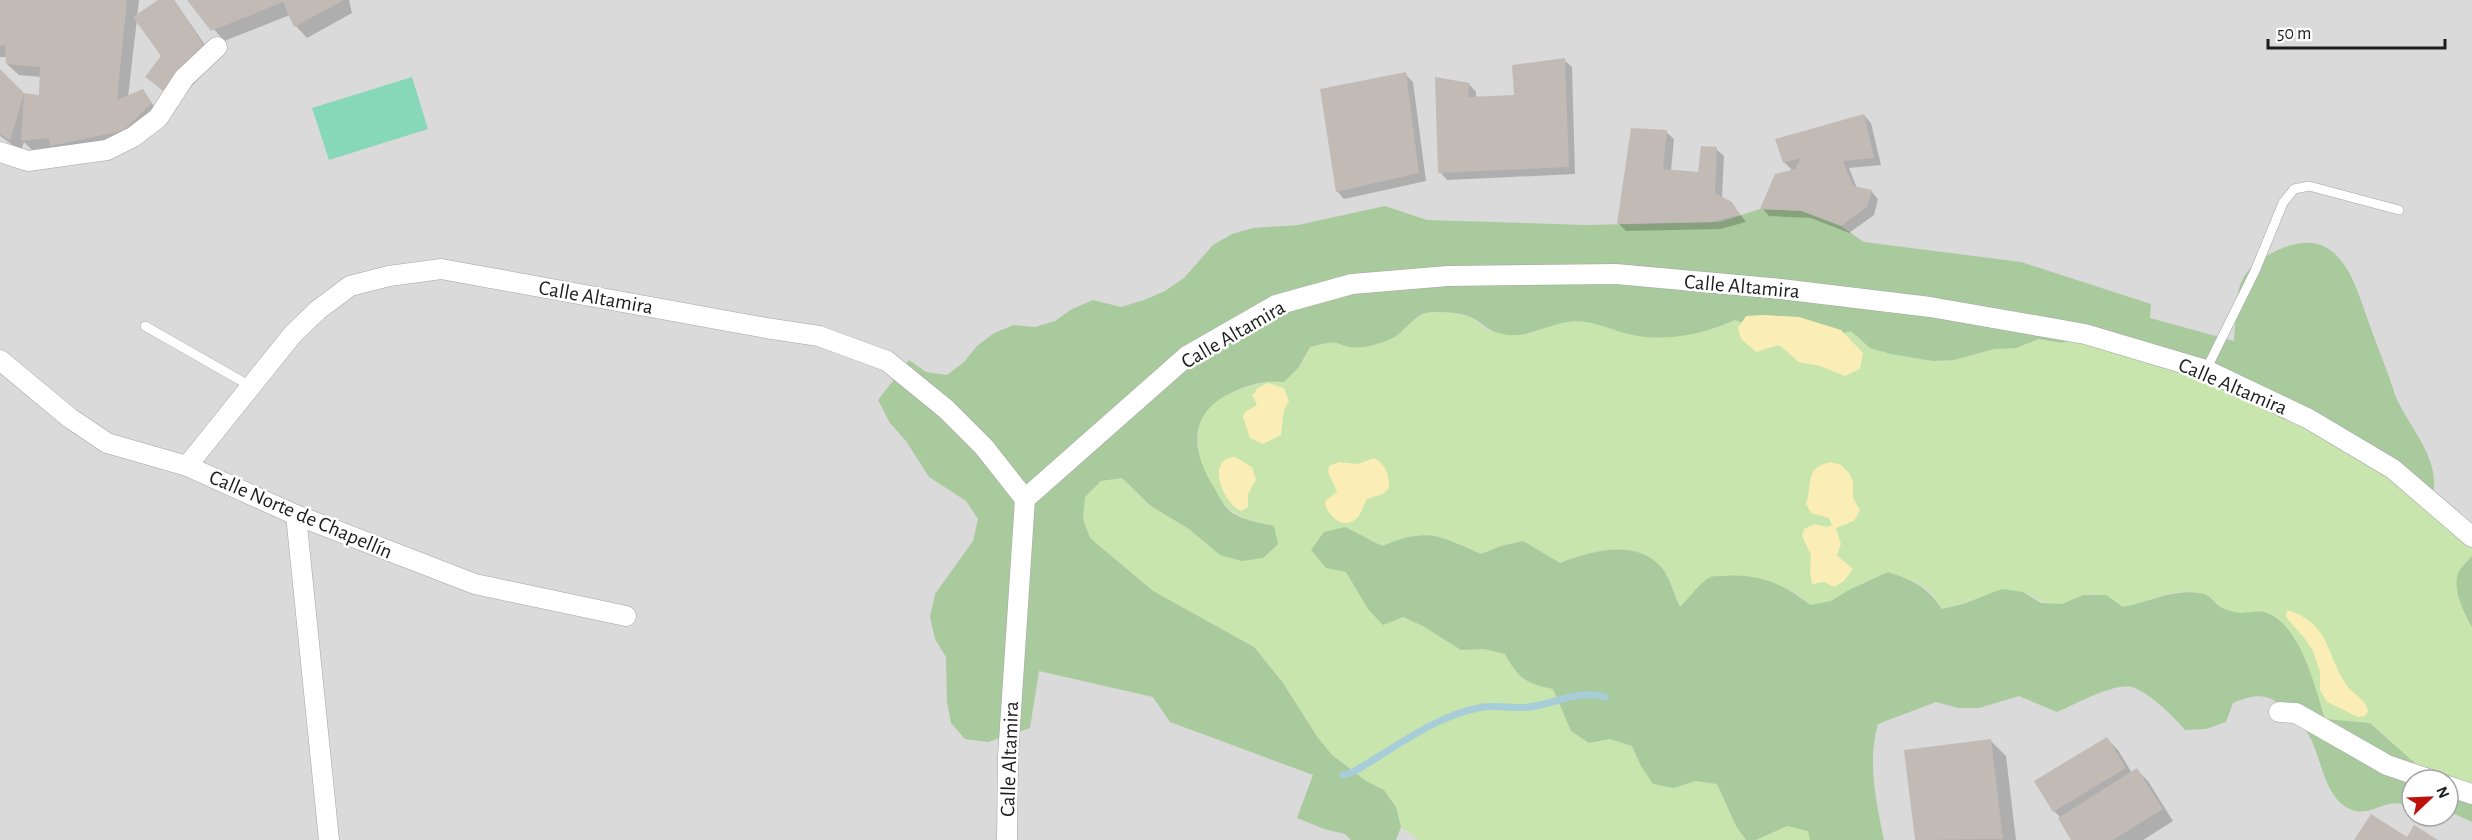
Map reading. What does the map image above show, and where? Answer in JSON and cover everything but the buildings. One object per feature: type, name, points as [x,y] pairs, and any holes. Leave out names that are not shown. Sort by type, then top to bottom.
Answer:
[{"type":"street","points":[[0,152],[28,161],[107,150],[133,137],[158,118],[183,78],[218,47]]},
{"type":"street","name":"Calle Altamira","points":[[187,466],[293,334],[318,310],[350,286],[389,276],[441,269],[819,336],[887,361],[946,409],[984,447],[1025,499],[1008,757],[1007,840]]},
{"type":"street","name":"Calle Altamira","points":[[1025,499],[1187,356],[1276,305],[1352,284],[1448,276],[1616,274],[1780,289],[1930,307],[2085,334],[2205,370],[2309,419],[2393,469],[2472,537]]},
{"type":"street","name":"Calle Norte de Chapellín","points":[[0,360],[70,418],[107,443],[187,466],[296,516],[475,584],[626,616]]},
{"type":"street","points":[[296,516],[329,840]]},
{"type":"street","points":[[2279,711],[2296,713],[2387,765],[2400,769]]},
{"type":"lane","points":[[2205,370],[2255,271],[2283,203],[2294,189],[2309,186],[2399,210]]},
{"type":"lane","points":[[145,326],[252,387]]},
{"type":"shaded area","points":[[0,0],[2472,0],[2472,840],[0,840]]},
{"type":"green space","points":[[412,77],[428,129],[329,160],[312,108]]},
{"type":"green space","points":[[1385,206],[1427,220],[1586,225],[1720,222],[1760,209],[1802,211],[1841,226],[1864,242],[2021,262],[2151,304],[2150,318],[2234,341],[2239,287],[2251,268],[2278,250],[2299,243],[2316,244],[2330,250],[2341,261],[2358,291],[2395,395],[2428,455],[2434,481],[2433,494],[2309,419],[2085,334],[2062,343],[2039,339],[2016,348],[1994,349],[1954,360],[1933,361],[1870,348],[1851,331],[1831,337],[1755,327],[1735,320],[1698,333],[1659,338],[1633,335],[1575,321],[1526,334],[1509,335],[1490,330],[1468,316],[1454,313],[1425,313],[1414,319],[1391,339],[1366,347],[1324,343],[1310,347],[1299,367],[1284,382],[1265,382],[1247,386],[1219,399],[1208,409],[1201,421],[1198,433],[1201,460],[1207,475],[1231,512],[1249,520],[1274,526],[1278,544],[1263,558],[1242,561],[1220,555],[1189,529],[1151,506],[1122,478],[1101,481],[1085,497],[1083,519],[1090,538],[1153,591],[1254,647],[1283,683],[1318,738],[1332,755],[1366,781],[1384,790],[1396,807],[1401,827],[1396,840],[1351,840],[1345,834],[1324,829],[1297,818],[1313,775],[1170,722],[1153,697],[1039,671],[1030,728],[988,742],[965,739],[951,723],[947,702],[946,657],[935,639],[930,617],[935,594],[973,541],[978,519],[966,501],[929,477],[906,441],[890,423],[878,400],[909,360],[926,372],[947,375],[994,333],[1014,325],[1035,327],[1055,321],[1072,309],[1093,300],[1121,307],[1165,291],[1184,278],[1213,245],[1232,234],[1253,228],[1298,225]]},
{"type":"green space","points":[[1428,312],[1449,312],[1470,317],[1488,331],[1530,334],[1550,325],[1573,321],[1594,322],[1613,330],[1696,333],[1735,320],[1755,327],[1831,337],[1851,331],[1870,348],[1933,361],[1954,360],[1994,349],[2016,348],[2039,339],[2062,343],[2085,334],[2309,419],[2472,537],[2472,556],[2458,572],[2463,610],[2472,627],[2472,787],[2460,782],[2460,768],[2424,768],[2417,765],[2371,723],[2325,719],[2296,640],[2265,612],[2230,611],[2207,596],[2195,592],[2164,595],[2123,607],[2098,595],[2080,596],[2058,604],[2024,593],[2006,592],[1942,609],[1930,591],[1913,580],[1868,580],[1831,601],[1810,605],[1794,591],[1710,577],[1680,607],[1662,568],[1640,553],[1627,550],[1599,551],[1560,563],[1523,541],[1481,554],[1443,538],[1422,535],[1397,540],[1382,546],[1345,527],[1326,567],[1346,571],[1357,591],[1423,626],[1461,650],[1484,649],[1505,654],[1514,669],[1524,679],[1553,689],[1571,731],[1589,743],[1610,739],[1632,746],[1641,766],[1674,788],[1695,781],[1717,784],[1736,826],[1746,840],[1419,840],[1401,827],[1396,807],[1384,790],[1366,781],[1332,755],[1318,738],[1283,683],[1254,647],[1153,591],[1090,538],[1083,519],[1085,497],[1101,481],[1122,478],[1151,506],[1189,529],[1220,555],[1274,526],[1250,520],[1233,512],[1221,499],[1207,478],[1200,458],[1198,438],[1200,419],[1209,406],[1221,397],[1236,390],[1286,375],[1299,367],[1310,347],[1331,342],[1352,347],[1374,345],[1394,338],[1409,323]]},
{"type":"green space","points":[[1345,527],[1382,546],[1411,537],[1433,536],[1481,554],[1523,541],[1560,563],[1599,551],[1627,550],[1640,553],[1662,568],[1680,607],[1707,579],[1717,576],[1759,578],[1791,591],[1810,605],[1831,601],[1888,572],[1919,585],[1942,609],[1963,604],[2002,589],[2023,592],[2041,603],[2062,604],[2083,595],[2106,595],[2123,607],[2183,592],[2204,594],[2225,609],[2239,613],[2263,612],[2279,620],[2298,644],[2305,659],[2325,719],[2370,723],[2423,768],[2400,768],[2400,803],[2392,803],[2360,812],[2350,809],[2334,795],[2306,730],[2277,702],[2265,697],[2253,697],[2233,703],[2226,722],[2206,729],[2185,730],[2156,701],[2135,688],[2127,686],[2107,690],[2057,712],[2019,696],[1979,708],[1958,708],[1936,702],[1878,724],[1873,767],[1884,840],[1810,840],[1808,831],[1787,826],[1756,840],[1746,840],[1736,826],[1717,784],[1695,781],[1674,788],[1653,784],[1632,746],[1610,739],[1589,743],[1571,731],[1553,689],[1524,679],[1514,669],[1505,654],[1484,649],[1461,650],[1423,626],[1403,617],[1383,625],[1368,609],[1346,572],[1326,568],[1311,550],[1324,532]]},
{"type":"green space","points":[[2472,556],[2472,627],[2457,592],[2457,577],[2459,571]]},
{"type":"green space","points":[[2460,780],[2472,787],[2472,822],[2460,816]]},
{"type":"green space","points":[[1787,826],[1809,831],[1810,840],[1756,840]]},
{"type":"sand","points":[[1746,316],[1799,317],[1841,330],[1863,353],[1860,369],[1845,376],[1820,366],[1799,362],[1779,345],[1756,352],[1741,339],[1738,328]]},
{"type":"sand","points":[[1268,383],[1284,388],[1289,401],[1284,410],[1281,435],[1263,444],[1250,438],[1243,417],[1245,412],[1257,405],[1252,395],[1256,389]]},
{"type":"sand","points":[[1235,457],[1252,467],[1256,480],[1248,494],[1248,507],[1241,511],[1223,491],[1219,473],[1220,465]]},
{"type":"sand","points":[[1374,458],[1386,470],[1389,488],[1383,494],[1367,499],[1358,517],[1353,521],[1343,523],[1338,521],[1325,505],[1326,500],[1337,492],[1328,472],[1329,466],[1339,462],[1358,464]]},
{"type":"sand","points":[[1830,462],[1841,465],[1849,473],[1853,481],[1853,498],[1860,510],[1854,521],[1836,528],[1841,544],[1837,555],[1853,569],[1844,581],[1834,587],[1824,582],[1812,584],[1811,555],[1802,536],[1804,529],[1814,524],[1827,527],[1832,525],[1829,518],[1811,513],[1806,504],[1812,473]]},
{"type":"sand","points":[[2287,610],[2302,616],[2320,632],[2348,687],[2365,704],[2368,712],[2365,716],[2358,717],[2327,702],[2320,690],[2320,672],[2313,651],[2286,617]]},
{"type":"waterway","points":[[1343,775],[1353,772],[1432,725],[1465,711],[1483,707],[1529,707],[1585,695],[1605,697]]}]
